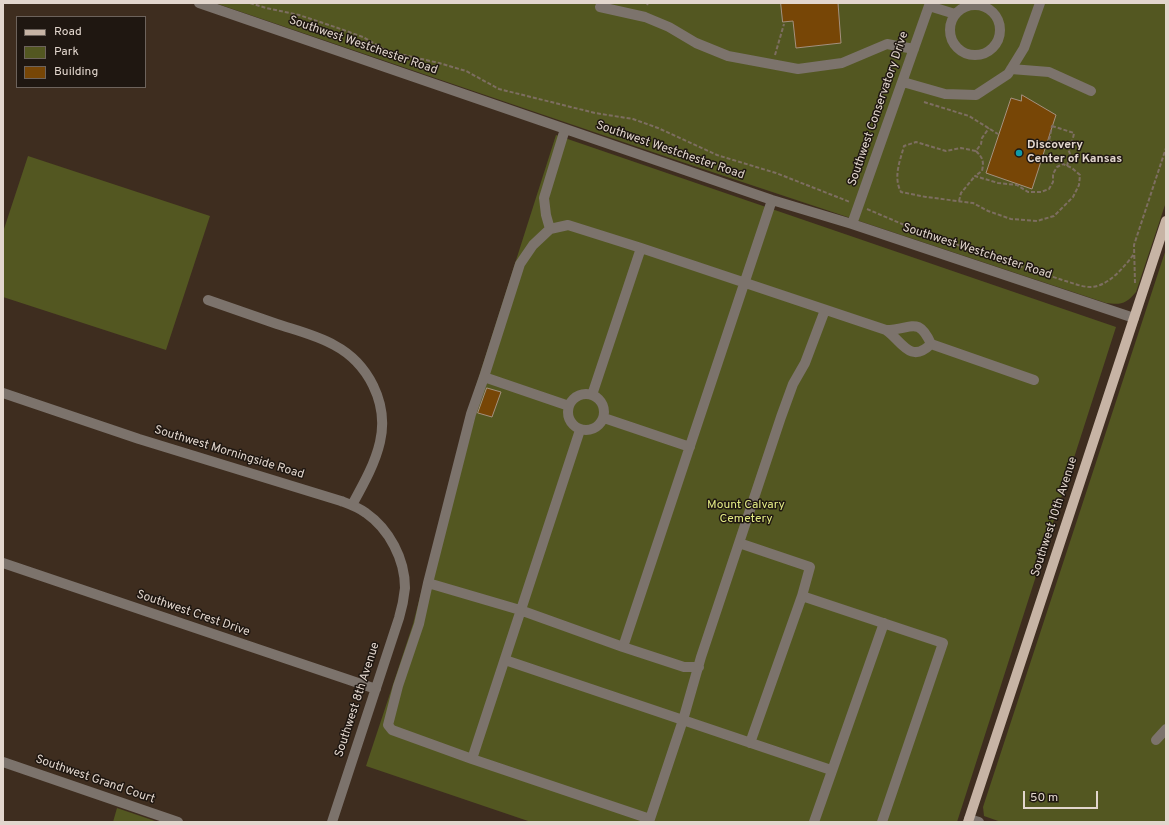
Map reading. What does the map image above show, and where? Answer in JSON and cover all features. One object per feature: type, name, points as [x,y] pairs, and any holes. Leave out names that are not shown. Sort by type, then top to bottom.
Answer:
[{"type":"main road","name":"Southwest 10th Avenue","points":[[972,821],[1166,221]]},
{"type":"street","name":"Southwest Westchester Road","points":[[199,3],[772,200],[852,224],[1134,318]]},
{"type":"street","points":[[903,82],[945,94],[976,95],[1008,74],[1024,48],[1040,3]]},
{"type":"street","points":[[976,4],[990,9],[996,15],[999,22],[999,38],[995,46],[989,52],[980,55],[972,55],[960,50],[952,40],[950,31],[951,22],[955,14],[961,9],[976,4]]},
{"type":"street","points":[[929,5],[955,14]]},
{"type":"street","name":"Southwest Conservatory Drive","points":[[852,224],[929,5]]},
{"type":"street","points":[[600,7],[645,17],[670,27],[696,43],[728,56],[798,69],[842,63],[887,44],[914,49]]},
{"type":"street","points":[[1011,69],[1049,72],[1091,91]]},
{"type":"street","points":[[550,229],[544,198],[565,129]]},
{"type":"street","points":[[623,647],[772,200]]},
{"type":"street","points":[[825,310],[805,363],[793,384],[739,543],[699,666],[655,820],[472,759],[392,730],[388,725],[398,686],[419,624],[428,582],[471,414],[520,264],[533,245],[550,229],[568,225],[744,282],[886,330],[892,334],[903,347],[909,350],[919,352],[926,349],[931,344]]},
{"type":"street","points":[[592,394],[641,248]]},
{"type":"street","points":[[208,300],[334,345],[354,359],[370,380],[377,394],[381,408],[381,440],[373,464],[352,505]]},
{"type":"street","points":[[886,330],[895,330],[910,326],[921,328],[927,333],[931,344]]},
{"type":"street","points":[[931,344],[1034,380]]},
{"type":"street","points":[[484,377],[569,406]]},
{"type":"street","name":"Southwest Morningside Road","points":[[3,393],[139,439],[352,505],[366,513],[377,523],[391,540],[399,556],[405,586]]},
{"type":"street","points":[[592,394],[603,404],[605,411],[604,418],[594,429],[587,431],[580,430],[574,426],[570,420],[568,413],[569,406],[572,400],[578,395],[592,394]]},
{"type":"street","points":[[604,418],[690,447]]},
{"type":"street","points":[[472,759],[580,430]]},
{"type":"street","points":[[739,543],[810,567],[802,596],[750,743]]},
{"type":"street","name":"Southwest Crest Drive","points":[[3,563],[376,689]]},
{"type":"street","points":[[428,582],[520,610],[684,667],[699,666]]},
{"type":"street","name":"Southwest 8th Avenue","points":[[332,822],[399,618],[405,586]]},
{"type":"street","points":[[802,596],[943,642],[882,822]]},
{"type":"street","points":[[814,822],[831,770],[884,623]]},
{"type":"street","points":[[505,660],[831,770]]},
{"type":"street","points":[[1156,740],[1166,729]]},
{"type":"street","name":"Southwest Grand Court","points":[[3,762],[178,822]]},
{"type":"path","points":[[250,3],[299,15],[335,27],[363,37],[387,51],[459,69],[499,89],[595,113],[633,119],[658,128],[717,155],[776,173],[859,205],[909,227],[985,255],[1078,285],[1090,287],[1104,282],[1121,271],[1134,254]]},
{"type":"path","points":[[774,64],[784,24]]},
{"type":"path","points":[[924,102],[969,116],[998,134]]},
{"type":"path","points":[[1052,126],[1074,132],[1073,140],[1067,146],[1064,148],[1049,141],[1052,126]]},
{"type":"path","points":[[976,151],[989,128]]},
{"type":"path","points":[[958,201],[964,189],[975,176],[982,171],[984,163],[982,157],[976,151],[961,148],[946,151],[916,142],[904,146],[896,175],[901,192],[926,197],[973,203],[988,211],[1011,219],[1038,221],[1054,216],[1073,197],[1079,185],[1080,175],[1072,168],[1064,164],[1057,167],[1053,174],[1053,182],[1049,189],[1041,192],[1028,192],[1017,185],[998,183],[975,176]]},
{"type":"path","points":[[1067,146],[1070,154],[1067,166]]},
{"type":"path","points":[[1135,287],[1134,245],[1166,148]]},
{"type":"green space","points":[[215,3],[1166,3],[1166,202],[1136,292],[1123,303],[1106,303],[679,161]]},
{"type":"green space","name":"Mount Calvary Cemetery","points":[[556,135],[1116,327],[957,822],[531,822],[366,766],[413,624],[466,417]]},
{"type":"green space","points":[[28,156],[210,216],[166,350],[3,297],[3,232]]},
{"type":"green space","points":[[1166,249],[1166,822],[1001,822],[984,816],[983,807]]},
{"type":"green space","points":[[117,808],[158,822],[113,822]]},
{"type":"building","points":[[781,3],[838,3],[841,43],[796,48],[793,21],[783,22]]},
{"type":"building","points":[[1022,95],[1056,115],[1032,189],[986,173],[1011,98],[1021,101]]},
{"type":"building","points":[[487,388],[501,392],[492,417],[478,413]]},
{"type":"place","name":"Discovery Center of Kansas","points":[[1019,153]]}]
